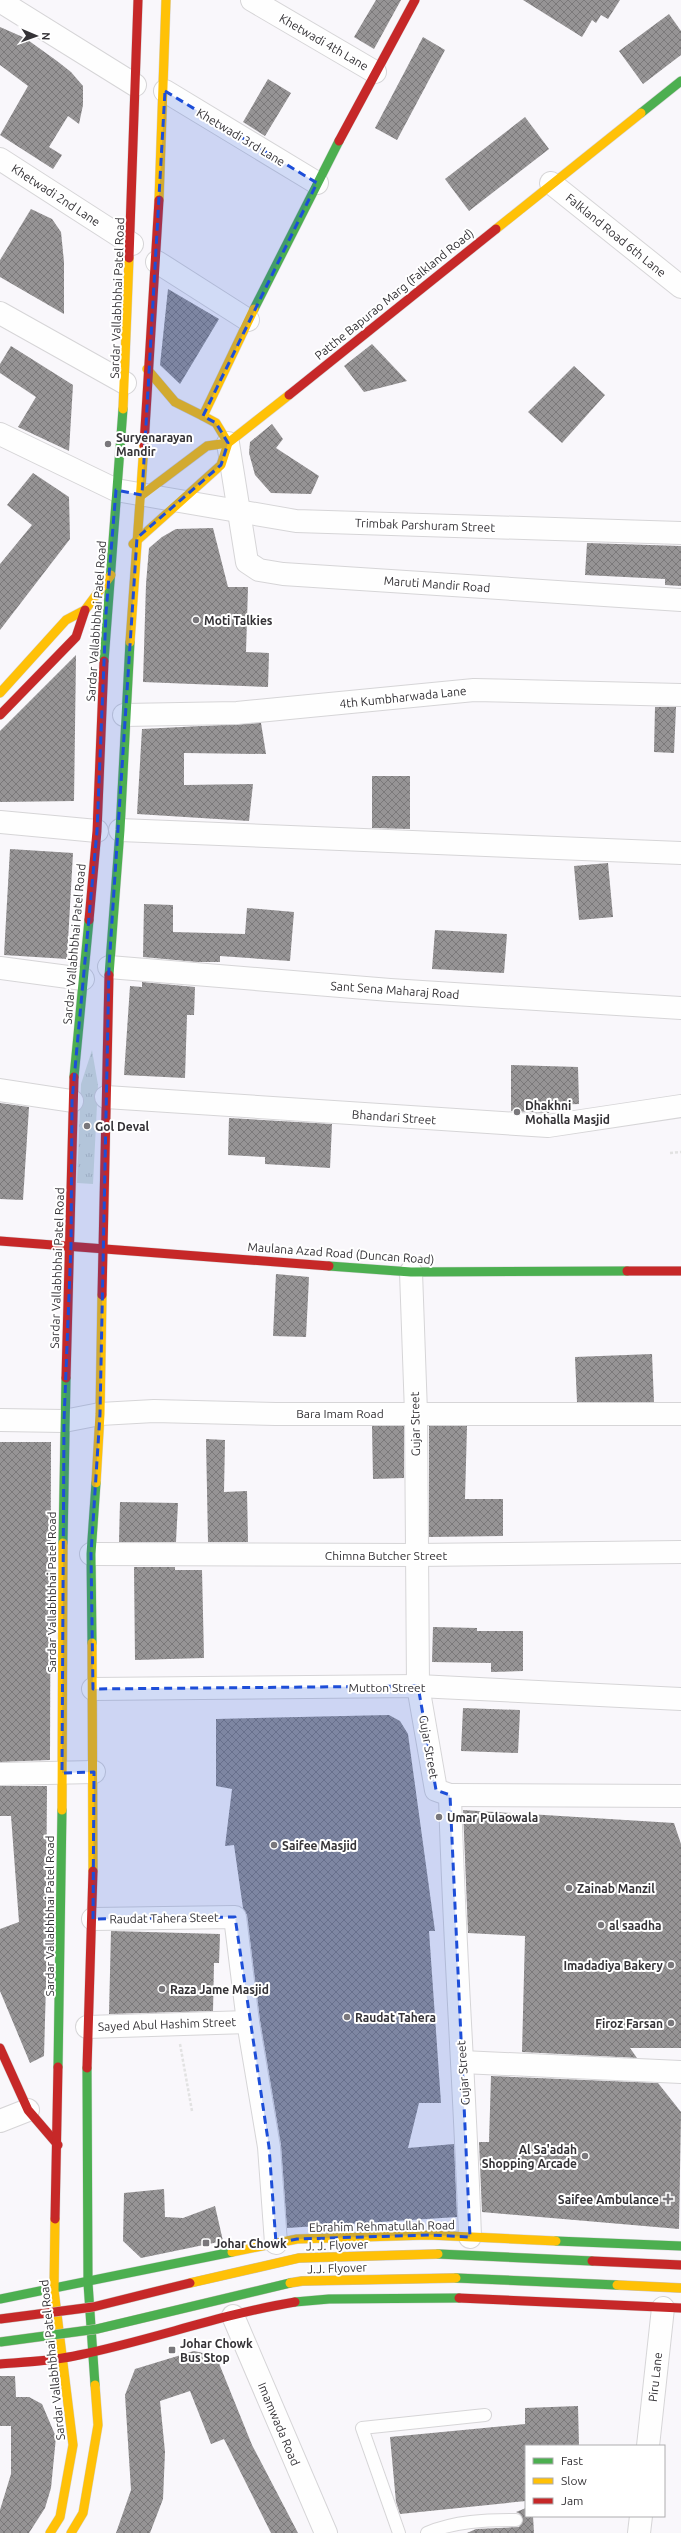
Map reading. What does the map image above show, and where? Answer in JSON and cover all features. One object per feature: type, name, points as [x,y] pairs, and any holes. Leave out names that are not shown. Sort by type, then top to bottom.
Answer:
[{"type":"main road","name":"Sardar Vallabhbhai Patel Road","points":[[50,2533],[60,2517],[73,2445],[61,2358],[54,2290],[60,2207],[58,2145],[64,1421],[71,1245],[72,1101],[96,831],[106,613],[111,576],[116,490],[125,383],[132,244],[138,0]]},
{"type":"main road","points":[[71,2533],[83,2513],[98,2425],[84,2207],[87,2027],[93,1919],[94,1689],[90,1554],[100,1414],[105,1248],[109,967],[120,830],[124,715],[137,538],[142,495],[147,369],[157,262],[165,91],[166,0]]},
{"type":"main road","points":[[203,416],[248,320],[317,184],[375,72],[415,0]]},
{"type":"main road","name":"Patthe Bapurao Marg (Falkland Road)","points":[[228,443],[551,183],[681,81]]},
{"type":"main road","points":[[128,550],[137,538],[221,465],[228,443],[216,423],[175,402],[147,369]]},
{"type":"main road","points":[[142,495],[207,446],[228,443]]},
{"type":"main road","points":[[2,702],[76,637],[85,610],[120,563]]},
{"type":"main road","points":[[2,702],[66,620],[85,610]]},
{"type":"main road","name":"Maulana Azad Road (Duncan Road)","points":[[0,1242],[71,1245],[411,1272],[681,1271]]},
{"type":"main road","points":[[0,2048],[28,2110],[58,2145]]},
{"type":"main road","name":"Ebrahim Rehmatullah Road","points":[[0,2299],[54,2290],[298,2239],[421,2235],[681,2246]]},
{"type":"main road","name":"J. J. Flyover","points":[[0,2319],[93,2307],[238,2271],[300,2258],[429,2254],[681,2265]]},
{"type":"main road","name":"J.J. Flyover","points":[[0,2342],[97,2329],[242,2293],[302,2281],[429,2277],[681,2288]]},
{"type":"main road","points":[[0,2364],[21,2364],[94,2353],[233,2316],[304,2300],[428,2296],[672,2308]]},
{"type":"street","name":"Khetwadi 4th Lane","points":[[252,0],[375,72]]},
{"type":"street","points":[[0,1],[135,84]]},
{"type":"street","name":"Khetwadi 3rd Lane","points":[[165,91],[317,184]]},
{"type":"street","name":"Khetwadi 2nd Lane","points":[[0,159],[132,244]]},
{"type":"street","name":"Falkland Road 6th Lane","points":[[551,183],[681,287]]},
{"type":"street","points":[[157,262],[248,320]]},
{"type":"street","points":[[0,313],[125,383]]},
{"type":"street","name":"Trimbak Parshuram Street","points":[[0,434],[116,490],[296,521],[681,533]]},
{"type":"street","points":[[228,443],[240,511]]},
{"type":"street","name":"Maruti Mandir Road","points":[[240,511],[247,562],[259,570],[283,574],[681,600]]},
{"type":"street","name":"4th Kumbharwada Lane","points":[[124,715],[238,713],[474,690],[681,695]]},
{"type":"street","points":[[0,822],[96,831]]},
{"type":"street","points":[[120,830],[681,852]]},
{"type":"street","name":"Sant Sena Maharaj Road","points":[[109,967],[390,990],[681,1008]]},
{"type":"street","points":[[0,968],[83,979]]},
{"type":"street","points":[[0,1090],[72,1101]]},
{"type":"street","name":"Bhandari Street","points":[[106,1096],[548,1126],[681,1106]]},
{"type":"street","name":"Gujar Street","points":[[411,1272],[416,1413],[418,1686],[436,1790],[450,1795],[455,1954],[462,2062],[470,2237]]},
{"type":"street","name":"Bara Imam Road","points":[[0,1420],[64,1421],[100,1414],[154,1411],[276,1414],[681,1414]]},
{"type":"street","name":"Chimna Butcher Street","points":[[90,1554],[416,1555],[681,1552]]},
{"type":"street","name":"Mutton Street","points":[[94,1689],[418,1686],[681,1699]]},
{"type":"street","points":[[0,1774],[94,1772]]},
{"type":"street","points":[[450,1795],[681,1796]]},
{"type":"street","name":"Raudat Tahera Steet","points":[[93,1919],[235,1917],[248,2022]]},
{"type":"street","points":[[248,2022],[269,2147],[276,2243]]},
{"type":"street","name":"Sayed Abul Hashim Street","points":[[87,2027],[248,2022]]},
{"type":"street","points":[[462,2062],[681,2072]]},
{"type":"street","points":[[0,2121],[28,2110]]},
{"type":"street","name":"Piru Lane","points":[[648,2445],[672,2308]]},
{"type":"street","name":"Imamwada Road","points":[[233,2316],[326,2533]]},
{"type":"street","points":[[639,2533],[641,2517]]},
{"type":"lane","points":[[399,2533],[362,2428],[485,2415]]},
{"type":"lane","points":[[427,2533],[439,2528],[477,2520],[516,2520]]},
{"type":"path","points":[[670,1153],[681,1152]]},
{"type":"path","points":[[176,2024],[192,2111]]},
{"type":"highlighted area","points":[[165,91],[317,183],[203,416],[216,423],[228,443],[221,465],[137,538],[109,967],[100,1414],[91,1554],[93,1689],[418,1686],[436,1790],[450,1795],[470,2237],[429,2235],[297,2239],[276,2243],[269,2147],[235,1917],[93,1919],[94,1772],[62,1773],[64,1421],[71,1245],[72,1101],[97,831],[106,613],[116,490],[142,495]]},
{"type":"green space","points":[[92,1050],[98,1085],[93,1184],[77,1183],[81,1084]]},
{"type":"building","points":[[376,0],[401,0],[374,49],[354,37]]},
{"type":"building","points":[[523,0],[620,0],[608,19],[601,15],[596,23],[592,20],[582,37]]},
{"type":"building","points":[[669,14],[681,31],[681,55],[643,84],[619,51]]},
{"type":"building","points":[[0,27],[25,38],[71,72],[83,86],[83,105],[79,124],[68,116],[49,147],[62,155],[53,169],[0,135],[28,86],[0,65]]},
{"type":"building","points":[[423,37],[445,50],[397,140],[375,128]]},
{"type":"building","points":[[268,79],[291,93],[265,136],[243,122]]},
{"type":"building","points":[[525,117],[549,149],[469,211],[445,179]]},
{"type":"building","points":[[31,209],[52,219],[61,232],[64,262],[64,314],[0,277],[0,260]]},
{"type":"building","points":[[168,289],[219,319],[180,384],[160,365]]},
{"type":"building","points":[[372,344],[407,381],[364,392],[344,366]]},
{"type":"building","points":[[11,346],[73,385],[69,451],[18,427],[36,397],[0,373],[0,364]]},
{"type":"building","points":[[574,366],[605,395],[562,443],[528,412]]},
{"type":"building","points":[[272,424],[283,439],[276,448],[319,476],[311,494],[271,493],[255,475],[249,453],[250,442]]},
{"type":"building","points":[[33,473],[69,497],[70,539],[0,630],[0,564],[32,525],[7,505]]},
{"type":"building","name":"Moti Talkies","points":[[213,528],[228,587],[248,587],[246,652],[269,653],[268,687],[143,682],[146,584],[149,548],[162,537],[176,529]]},
{"type":"building","points":[[587,543],[681,546],[681,586],[665,585],[665,579],[585,575]]},
{"type":"building","points":[[76,655],[74,801],[0,802],[0,731]]},
{"type":"building","points":[[655,707],[676,707],[674,753],[654,752]]},
{"type":"building","points":[[261,723],[266,754],[184,753],[184,785],[253,784],[249,821],[137,814],[142,729]]},
{"type":"building","points":[[372,776],[410,776],[410,829],[372,828]]},
{"type":"building","points":[[10,849],[73,853],[67,959],[4,955]]},
{"type":"building","points":[[608,863],[613,917],[579,920],[574,866]]},
{"type":"building","points":[[144,904],[173,905],[173,932],[245,934],[247,908],[294,912],[290,961],[220,956],[220,962],[197,962],[143,957]]},
{"type":"building","points":[[435,930],[507,934],[504,973],[432,969]]},
{"type":"building","points":[[142,982],[195,987],[194,1015],[187,1015],[185,1078],[124,1075],[130,986],[142,987]]},
{"type":"building","points":[[511,1065],[578,1067],[579,1104],[551,1105],[549,1113],[511,1111]]},
{"type":"building","points":[[0,1103],[29,1107],[23,1200],[0,1199]]},
{"type":"building","points":[[229,1118],[332,1124],[330,1168],[265,1164],[265,1157],[228,1155]]},
{"type":"building","points":[[276,1274],[309,1277],[306,1337],[273,1336]]},
{"type":"building","points":[[652,1354],[654,1402],[577,1402],[575,1357]]},
{"type":"building","points":[[372,1426],[404,1426],[404,1478],[373,1479]]},
{"type":"building","points":[[429,1426],[467,1426],[465,1499],[503,1499],[503,1536],[429,1537]]},
{"type":"building","points":[[206,1439],[225,1440],[224,1492],[247,1491],[248,1542],[208,1542]]},
{"type":"building","points":[[0,1442],[51,1442],[50,1760],[0,1762]]},
{"type":"building","points":[[120,1502],[178,1503],[176,1542],[119,1542]]},
{"type":"building","points":[[134,1567],[175,1567],[175,1570],[202,1570],[204,1658],[135,1660]]},
{"type":"building","points":[[433,1627],[477,1628],[477,1631],[523,1631],[523,1671],[491,1672],[491,1663],[432,1662]]},
{"type":"building","points":[[463,1708],[520,1710],[518,1753],[461,1751]]},
{"type":"building","points":[[389,1715],[400,1721],[408,1734],[435,1931],[429,1931],[441,2103],[419,2103],[408,2148],[454,2144],[457,2217],[287,2228],[281,2145],[260,2020],[247,1915],[243,1908],[234,1845],[225,1846],[232,1789],[216,1786],[216,1719]]},
{"type":"building","points":[[0,1786],[47,1786],[46,1913],[48,1912],[44,2056],[30,2063],[0,1991],[0,1929],[19,1922],[11,1816],[0,1816]]},
{"type":"building","name":"Zainab Manzil","points":[[463,1810],[674,1823],[681,1844],[681,2048],[630,2048],[637,2058],[522,2052],[525,1936],[468,1933]]},
{"type":"building","name":"Raza Jame Masjid","points":[[111,1931],[220,1934],[219,1963],[214,1963],[213,2011],[109,2014]]},
{"type":"building","name":"Al Sa'adah Shopping Arcade","points":[[491,2076],[658,2083],[681,2112],[679,2229],[482,2212],[479,2142],[489,2142]]},
{"type":"building","points":[[164,2189],[165,2217],[183,2218],[215,2206],[223,2241],[141,2258],[123,2241],[124,2193]]},
{"type":"building","points":[[194,2351],[216,2356],[252,2445],[298,2533],[271,2533],[224,2439],[211,2444],[190,2391],[160,2401],[165,2452],[163,2499],[150,2533],[116,2533],[131,2490],[125,2395],[135,2369]]},
{"type":"building","points":[[0,2376],[15,2376],[16,2397],[29,2397],[42,2404],[56,2437],[51,2488],[45,2508],[29,2533],[0,2533],[0,2510],[11,2474],[11,2426],[0,2426]]},
{"type":"building","points":[[578,2406],[579,2445],[525,2445],[525,2501],[400,2514],[396,2502],[390,2437],[525,2424],[525,2408]]},
{"type":"building","points":[[525,2508],[525,2517],[533,2517],[534,2533],[467,2533],[476,2529],[519,2527],[523,2520],[520,2514],[516,2512]]},
{"type":"traffic: fast","points":[[641,113],[681,81]]},
{"type":"traffic: fast","points":[[254,309],[339,141]]},
{"type":"traffic: fast","points":[[104,661],[123,409]]},
{"type":"traffic: fast","points":[[109,975],[120,830],[130,642]]},
{"type":"traffic: fast","points":[[74,1077],[89,920]]},
{"type":"traffic: fast","points":[[329,1266],[411,1272],[627,1271]]},
{"type":"traffic: fast","points":[[63,1543],[66,1378]]},
{"type":"traffic: fast","points":[[92,1643],[91,1554],[96,1483]]},
{"type":"traffic: fast","points":[[58,2067],[62,1810]]},
{"type":"traffic: fast","points":[[87,2068],[88,2283],[95,2385]]},
{"type":"traffic: fast","points":[[556,2241],[681,2246]]},
{"type":"traffic: fast","points":[[0,2299],[232,2252]]},
{"type":"traffic: fast","points":[[438,2254],[592,2261]]},
{"type":"traffic: fast","points":[[456,2278],[617,2285]]},
{"type":"traffic: fast","points":[[0,2342],[97,2329],[290,2283]]},
{"type":"traffic: fast","points":[[295,2302],[329,2299],[459,2298]]},
{"type":"traffic: slow","points":[[159,200],[166,0]]},
{"type":"traffic: slow","points":[[496,229],[641,113]]},
{"type":"traffic: slow","points":[[123,409],[129,258]]},
{"type":"traffic: slow","points":[[228,443],[216,423],[203,416],[254,309]]},
{"type":"traffic: slow","points":[[147,369],[175,402],[203,416]]},
{"type":"traffic: slow","points":[[133,544],[221,465],[228,443],[289,395]]},
{"type":"traffic: slow","points":[[142,495],[207,446],[228,443]]},
{"type":"traffic: slow","points":[[130,642],[144,445]]},
{"type":"traffic: slow","points":[[0,693],[66,620],[85,610],[111,575]]},
{"type":"traffic: slow","points":[[96,1483],[100,1414],[102,1295]]},
{"type":"traffic: slow","points":[[62,1810],[63,1543]]},
{"type":"traffic: slow","points":[[92,1643],[93,1871]]},
{"type":"traffic: slow","points":[[50,2533],[60,2517],[73,2445],[54,2290],[55,2219]]},
{"type":"traffic: slow","points":[[232,2252],[297,2239],[429,2235],[556,2241]]},
{"type":"traffic: slow","points":[[190,2283],[299,2258],[438,2254]]},
{"type":"traffic: slow","points":[[290,2283],[302,2281],[456,2278]]},
{"type":"traffic: slow","points":[[617,2285],[681,2288]]},
{"type":"traffic: slow","points":[[71,2533],[83,2513],[98,2425],[95,2385]]},
{"type":"traffic: jam","points":[[129,258],[138,0]]},
{"type":"traffic: jam","points":[[339,141],[415,0]]},
{"type":"traffic: jam","points":[[144,445],[159,200]]},
{"type":"traffic: jam","points":[[289,395],[496,229]]},
{"type":"traffic: jam","points":[[0,715],[76,637],[85,610]]},
{"type":"traffic: jam","points":[[89,920],[97,831],[104,661]]},
{"type":"traffic: jam","points":[[102,1295],[109,975]]},
{"type":"traffic: jam","points":[[66,1378],[74,1077]]},
{"type":"traffic: jam","points":[[0,1241],[329,1266]]},
{"type":"traffic: jam","points":[[627,1271],[681,1271]]},
{"type":"traffic: jam","points":[[87,2068],[93,1871]]},
{"type":"traffic: jam","points":[[0,2048],[28,2110],[58,2145]]},
{"type":"traffic: jam","points":[[55,2219],[58,2067]]},
{"type":"traffic: jam","points":[[592,2261],[681,2265]]},
{"type":"traffic: jam","points":[[0,2319],[93,2307],[190,2283]]},
{"type":"traffic: jam","points":[[459,2298],[681,2308]]},
{"type":"traffic: jam","points":[[0,2364],[49,2360],[79,2355],[241,2313],[295,2302]]},
{"type":"place","name":"Suryenarayan Mandir","points":[[108,444]]},
{"type":"place","name":"Moti Talkies","points":[[196,620]]},
{"type":"place","name":"Dhakhni Mohalla Masjid","points":[[517,1112]]},
{"type":"place","name":"Gol Deval","points":[[87,1126]]},
{"type":"place","name":"Umar Pulaowala","points":[[439,1817]]},
{"type":"place","name":"Saifee Masjid","points":[[274,1845]]},
{"type":"place","name":"Zainab Manzil","points":[[569,1888]]},
{"type":"place","name":"al saadha","points":[[601,1925]]},
{"type":"place","name":"Imadadiya Bakery","points":[[671,1965]]},
{"type":"place","name":"Raza Jame Masjid","points":[[162,1989]]},
{"type":"place","name":"Raudat Tahera","points":[[347,2017]]},
{"type":"place","name":"Firoz Farsan","points":[[671,2023]]},
{"type":"place","name":"Al Sa'adah Shopping Arcade","points":[[585,2156]]},
{"type":"place","name":"Saifee Ambulance","points":[[668,2199]]},
{"type":"place","name":"Johar Chowk","points":[[206,2243]]},
{"type":"place","name":"Johar Chowk Bus Stop","points":[[172,2350]]}]
